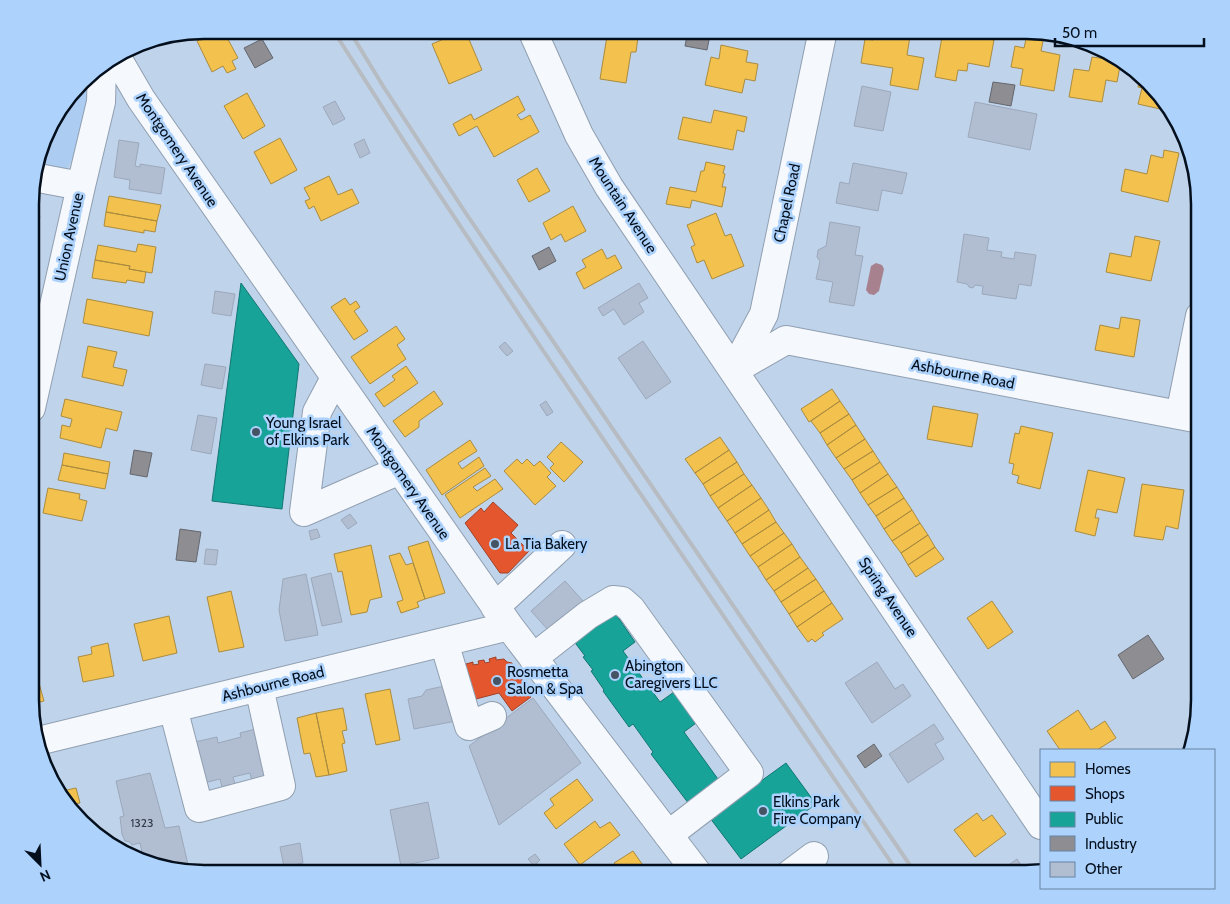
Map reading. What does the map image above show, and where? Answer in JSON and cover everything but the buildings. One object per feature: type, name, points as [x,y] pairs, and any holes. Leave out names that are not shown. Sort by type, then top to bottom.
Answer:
[{"type":"street","name":"Mountain Avenue","points":[[539,39],[579,135],[609,187],[734,370]]},
{"type":"street","name":"Chapel Road","points":[[734,370],[764,314],[821,39]]},
{"type":"street","name":"Montgomery Avenue","points":[[120,62],[141,99],[502,617],[691,865]]},
{"type":"street","name":"Union Avenue","points":[[39,376],[101,102],[102,75]]},
{"type":"street","points":[[41,178],[81,186]]},
{"type":"street","name":"Ashbourne Road","points":[[734,370],[786,340],[1190,417]]},
{"type":"street","name":"Spring Avenue","points":[[734,370],[1040,824]]},
{"type":"street","points":[[335,378],[317,412],[304,512],[400,470]]},
{"type":"street","name":"Ashbourne Road","points":[[44,739],[444,642],[502,617],[562,545]]},
{"type":"street","points":[[533,658],[588,616],[613,600],[622,600],[630,609],[749,773],[668,835]]},
{"type":"street","points":[[444,642],[469,726],[492,716]]},
{"type":"street","points":[[173,708],[199,808],[281,786],[259,687]]},
{"type":"street","points":[[802,865],[814,856]]},
{"type":"shaded area","points":[[88,87],[87,107],[78,148],[68,167],[55,174],[42,171],[51,141],[73,103]]},
{"type":"shaded area","points":[[876,263],[882,265],[884,269],[879,291],[874,295],[869,294],[866,290],[871,266]]},
{"type":"railway","points":[[339,39],[411,152],[542,349],[893,865]]},
{"type":"railway","points":[[354,39],[465,212],[910,865]]},
{"type":"place","name":"Young Israel of Elkins Park","points":[[256,432]]},
{"type":"place","name":"La Tia Bakery","points":[[495,544]]},
{"type":"place","name":"Abington Caregivers LLC","points":[[615,675]]},
{"type":"place","name":"Rosmetta Salon & Spa","points":[[497,681]]},
{"type":"place","name":"Elkins Park Fire Company","points":[[763,811]]}]
